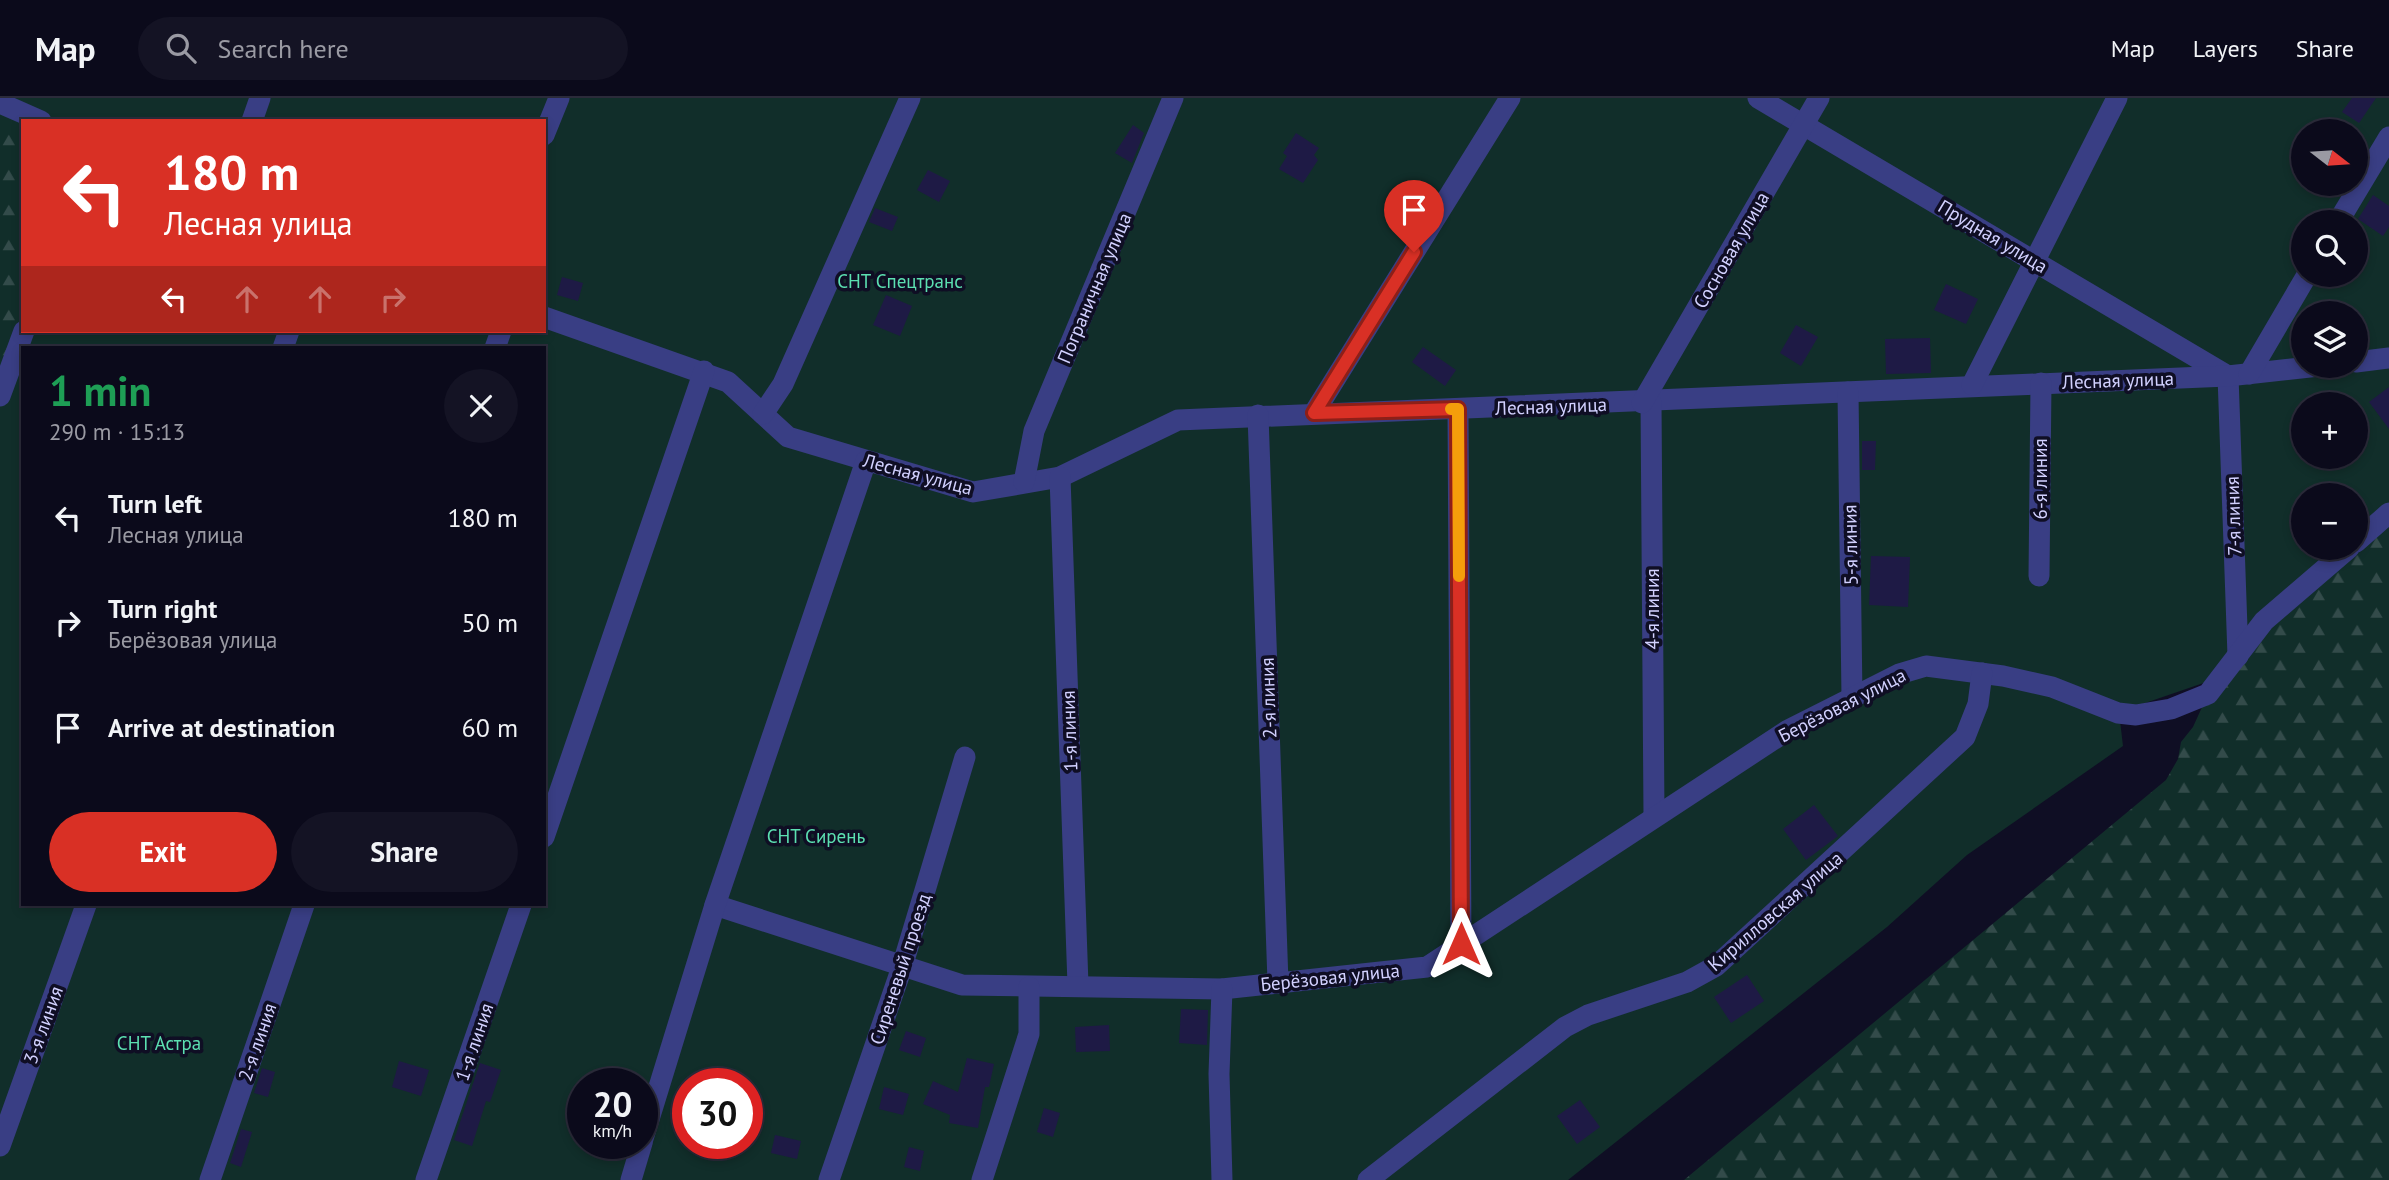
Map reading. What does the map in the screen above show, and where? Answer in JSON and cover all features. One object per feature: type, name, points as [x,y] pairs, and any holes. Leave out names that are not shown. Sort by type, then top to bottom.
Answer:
[{"type":"street","points":[[252,119],[260,98]]},
{"type":"street","points":[[546,130],[559,98]]},
{"type":"street","points":[[762,414],[783,384],[910,98]]},
{"type":"street","name":"Пограничная улица","points":[[1024,482],[1034,431],[1173,98]]},
{"type":"street","points":[[1314,413],[1510,98]]},
{"type":"street","name":"Прудная улица","points":[[1758,98],[2036,261],[2238,375]]},
{"type":"street","name":"Сосновая улица","points":[[1647,403],[1819,98]]},
{"type":"street","points":[[1972,385],[2117,98]]},
{"type":"street","points":[[0,103],[36,119]]},
{"type":"street","points":[[2346,210],[2389,137]]},
{"type":"street","points":[[2238,375],[2299,287]]},
{"type":"street","name":"Лесная улица","points":[[546,318],[704,371],[728,382],[788,437],[973,492],[1009,488],[1024,482],[1060,477],[1178,421],[1258,415],[1647,403],[1972,385],[2238,375],[2291,369]]},
{"type":"street","points":[[0,396],[22,333]]},
{"type":"street","points":[[2368,361],[2389,358]]},
{"type":"street","points":[[546,831],[704,371]]},
{"type":"street","name":"7-я линия","points":[[2238,375],[2238,656]]},
{"type":"street","name":"6-я линия","points":[[2039,576],[2040,383]]},
{"type":"street","name":"5-я линия","points":[[1848,392],[1852,698]]},
{"type":"street","name":"4-я линия","points":[[1647,403],[1654,816]]},
{"type":"street","points":[[1458,409],[1461,944]]},
{"type":"street","name":"2-я линия","points":[[1258,415],[1278,982]]},
{"type":"street","points":[[658,1091],[715,905],[866,461]]},
{"type":"street","name":"1-я линия","points":[[1060,477],[1078,985]]},
{"type":"street","points":[[2368,531],[2389,513]]},
{"type":"street","points":[[2238,656],[2264,621],[2335,560]]},
{"type":"street","name":"Берёзовая улица","points":[[715,905],[962,985],[1222,989],[1427,967],[1788,730],[1899,674],[1926,666],[1982,673],[2052,687],[2119,713],[2149,715],[2208,694],[2238,656]]},
{"type":"street","name":"Кирилловская улица","points":[[1368,1180],[1565,1027],[1588,1015],[1687,982],[1739,948],[1965,737],[1978,704],[1982,673]]},
{"type":"street","name":"Сиреневый проезд","points":[[829,1180],[902,967],[965,757]]},
{"type":"street","name":"3-я линия","points":[[0,1146],[86,906]]},
{"type":"street","name":"2-я линия","points":[[210,1180],[304,906]]},
{"type":"street","name":"1-я линия","points":[[426,1180],[521,906]]},
{"type":"street","points":[[982,1180],[1029,1034],[1029,987]]},
{"type":"street","points":[[1222,989],[1219,1074],[1222,1180]]},
{"type":"street","points":[[631,1180],[637,1159]]},
{"type":"green space","points":[[0,98],[2389,98],[2389,513],[2368,531],[2368,483],[2291,483],[2291,560],[2337,560],[2221,677],[2119,712],[2123,746],[1967,855],[1887,927],[1568,1180],[0,1180],[0,396],[23,333],[546,333],[546,119],[37,119]]},
{"type":"green space","points":[[0,103],[21,119],[22,333],[0,395]]},
{"type":"green space","points":[[2389,513],[2389,1180],[1684,1180],[2166,780],[2178,759],[2181,742],[2193,727],[2208,694],[2248,642],[2338,560],[2368,560],[2368,532]]},
{"type":"building","points":[[2352,98],[2376,98],[2362,119],[2353,119],[2342,112]]},
{"type":"building","points":[[1133,125],[1144,133],[1132,163],[1115,153]]},
{"type":"building","points":[[1296,133],[1319,148],[1314,155],[1318,160],[1303,183],[1279,169],[1287,156],[1283,153]]},
{"type":"building","points":[[928,170],[950,181],[939,202],[917,190]]},
{"type":"building","points":[[2373,195],[2389,206],[2389,227],[2383,236],[2368,226],[2368,210],[2364,210]]},
{"type":"building","points":[[875,208],[898,217],[892,231],[869,222]]},
{"type":"building","points":[[562,277],[583,283],[578,301],[557,295]]},
{"type":"building","points":[[1946,284],[1978,299],[1966,324],[1934,310]]},
{"type":"building","points":[[886,295],[912,306],[900,336],[873,325]]},
{"type":"building","points":[[1796,325],[1818,337],[1801,366],[1780,353]]},
{"type":"building","points":[[1930,338],[1931,373],[1886,374],[1885,339]]},
{"type":"building","points":[[1423,347],[1456,370],[1445,386],[1412,362]]},
{"type":"building","points":[[2389,387],[2389,429],[2369,402]]},
{"type":"building","points":[[1862,441],[1876,441],[1875,470],[1862,470]]},
{"type":"building","points":[[1871,556],[1910,557],[1908,607],[1869,605]]},
{"type":"building","points":[[1814,805],[1838,836],[1806,860],[1783,829]]},
{"type":"building","points":[[1747,975],[1764,1001],[1731,1023],[1714,997]]},
{"type":"building","points":[[1181,1009],[1208,1010],[1207,1045],[1179,1043]]},
{"type":"building","points":[[1109,1025],[1110,1051],[1076,1052],[1075,1027]]},
{"type":"building","points":[[906,1031],[926,1038],[920,1057],[899,1050]]},
{"type":"building","points":[[967,1058],[994,1064],[989,1087],[985,1087],[978,1128],[949,1123],[950,1115],[923,1104],[933,1081],[958,1092]]},
{"type":"building","points":[[399,1061],[429,1070],[421,1096],[392,1087]]},
{"type":"building","points":[[480,1063],[501,1070],[490,1102],[486,1101],[472,1146],[454,1140]]},
{"type":"building","points":[[262,1068],[275,1072],[268,1097],[254,1093]]},
{"type":"building","points":[[884,1087],[909,1094],[903,1115],[879,1109]]},
{"type":"building","points":[[1580,1100],[1600,1127],[1577,1144],[1557,1116]]},
{"type":"building","points":[[1044,1108],[1060,1113],[1053,1137],[1037,1132]]},
{"type":"building","points":[[241,1129],[252,1132],[241,1167],[230,1163]]},
{"type":"building","points":[[775,1135],[801,1141],[797,1159],[771,1153]]},
{"type":"building","points":[[909,1147],[924,1151],[920,1171],[904,1167]]},
{"type":"slow traffic","points":[[1451,409],[1458,409],[1459,576]]},
{"type":"route","points":[[1414,252],[1314,413],[1458,409],[1461,944]]},
{"type":"park label","name":"СНТ Спецтранс","points":[[900,281]]},
{"type":"park label","name":"СНТ Сирень","points":[[816,836]]},
{"type":"park label","name":"СНТ Астра","points":[[159,1043]]}]
